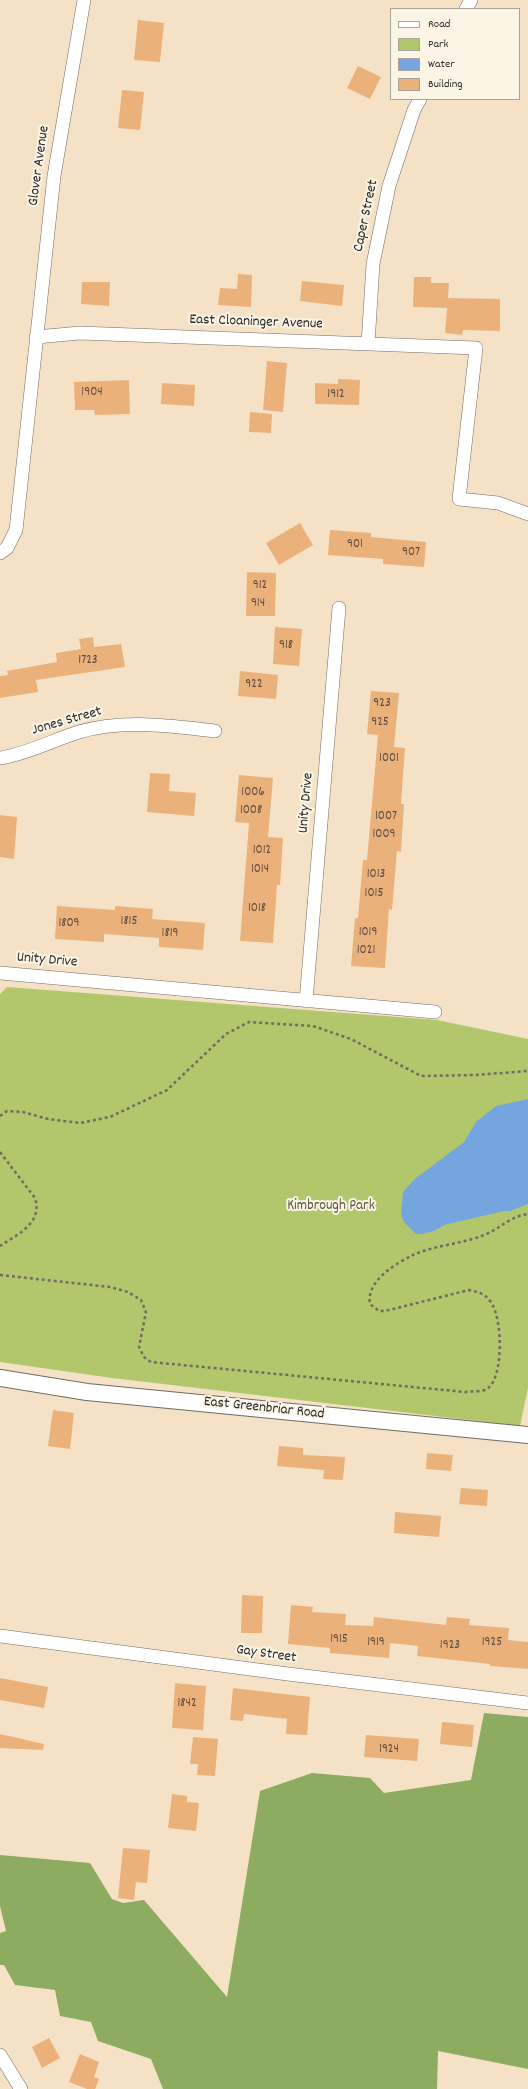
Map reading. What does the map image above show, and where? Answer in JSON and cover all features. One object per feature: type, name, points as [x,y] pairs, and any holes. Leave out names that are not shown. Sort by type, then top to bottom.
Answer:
[{"type":"street","name":"Glover Avenue","points":[[36,337],[54,176],[84,0]]},
{"type":"street","name":"Caper Street","points":[[368,344],[373,264],[388,186],[414,110],[419,100]]},
{"type":"street","name":"East Cloaninger Avenue","points":[[36,337],[80,333],[476,348],[459,499],[498,503],[528,514]]},
{"type":"street","points":[[0,553],[7,548],[16,530],[36,337]]},
{"type":"street","name":"Unity Drive","points":[[306,1001],[339,608]]},
{"type":"street","name":"Jones Street","points":[[0,758],[79,732],[114,725],[145,723],[216,731]]},
{"type":"street","name":"Unity Drive","points":[[0,973],[435,1012]]},
{"type":"street","name":"East Greenbriar Road","points":[[0,1378],[87,1392],[528,1435]]},
{"type":"street","name":"Gay Street","points":[[0,1636],[528,1704]]},
{"type":"street","points":[[0,2055],[20,2089]]},
{"type":"path","points":[[0,1116],[7,1111],[24,1112],[48,1119],[80,1123],[110,1117],[167,1090],[226,1034],[249,1022],[313,1026],[351,1039],[421,1076],[475,1075],[528,1071]]},
{"type":"path","points":[[0,1152],[35,1198],[38,1206],[35,1218],[25,1230],[0,1246]]},
{"type":"path","points":[[0,1275],[110,1288],[128,1292],[141,1300],[146,1312],[139,1347],[144,1357],[151,1362],[465,1392],[486,1389],[494,1381],[499,1355],[500,1332],[492,1302],[483,1293],[469,1290],[385,1312],[379,1311],[370,1304],[369,1296],[374,1285],[385,1273],[414,1255],[485,1235],[517,1215],[528,1214]]},
{"type":"green space","name":"Kimbrough Park","points":[[7,987],[437,1020],[528,1039],[528,1388],[520,1426],[112,1378],[0,1362],[0,994]]},
{"type":"green space","points":[[484,1713],[528,1717],[528,2069],[438,2051],[437,2089],[163,2089],[151,2059],[98,2041],[91,2022],[60,2016],[55,1990],[15,1985],[4,1965],[0,1965],[0,1933],[6,1931],[0,1906],[0,1855],[90,1863],[112,1899],[123,1903],[144,1900],[227,1997],[260,1791],[312,1773],[370,1778],[384,1793],[471,1780]]},
{"type":"water","points":[[528,1099],[528,1204],[510,1211],[504,1211],[444,1225],[434,1231],[416,1234],[404,1222],[401,1214],[403,1192],[416,1178],[464,1142],[476,1122],[496,1106]]},
{"type":"building","points":[[138,20],[164,23],[160,62],[134,60]]},
{"type":"building","points":[[358,66],[381,77],[370,99],[347,88]]},
{"type":"building","points":[[122,90],[144,92],[140,130],[118,128]]},
{"type":"building","points":[[238,274],[252,275],[251,307],[218,305],[220,288],[237,289]]},
{"type":"building","points":[[414,277],[431,277],[431,283],[449,283],[448,298],[500,299],[500,331],[463,330],[462,335],[445,333],[447,308],[413,307]]},
{"type":"building","points":[[302,281],[344,285],[342,306],[300,301]]},
{"type":"building","points":[[82,282],[110,282],[109,306],[81,304]]},
{"type":"building","points":[[267,361],[287,363],[283,412],[263,410]]},
{"type":"building","points":[[338,379],[360,380],[359,405],[315,404],[315,383],[338,384]]},
{"type":"building","points":[[129,380],[130,414],[95,415],[94,410],[75,410],[74,382]]},
{"type":"building","points":[[162,383],[195,385],[194,406],[161,404]]},
{"type":"building","points":[[250,412],[272,414],[271,433],[249,432]]},
{"type":"building","points":[[300,523],[313,545],[279,565],[266,543]]},
{"type":"building","points":[[330,530],[371,533],[371,537],[426,542],[424,567],[383,564],[383,559],[328,555]]},
{"type":"building","points":[[247,572],[276,573],[275,616],[246,616]]},
{"type":"building","points":[[275,627],[302,629],[299,666],[273,664]]},
{"type":"building","points":[[93,637],[94,647],[121,644],[125,667],[36,680],[38,692],[0,698],[0,676],[8,675],[7,671],[57,662],[56,653],[81,649],[79,639]]},
{"type":"building","points":[[240,671],[278,675],[276,699],[238,696]]},
{"type":"building","points":[[371,691],[399,693],[394,747],[405,748],[401,804],[404,804],[401,852],[397,851],[392,910],[389,909],[385,968],[351,966],[355,918],[358,918],[363,860],[367,860],[378,735],[367,734]]},
{"type":"building","points":[[150,773],[170,774],[169,791],[196,793],[194,816],[147,812]]},
{"type":"building","points":[[239,775],[273,778],[268,837],[283,838],[280,885],[277,885],[273,943],[240,941],[249,823],[235,822]]},
{"type":"building","points":[[0,815],[17,817],[14,859],[0,857]]},
{"type":"building","points":[[57,906],[115,910],[115,906],[153,909],[152,919],[205,923],[203,950],[159,947],[159,938],[104,934],[104,942],[55,939]]},
{"type":"building","points":[[53,1410],[74,1413],[70,1449],[48,1446]]},
{"type":"building","points":[[279,1446],[303,1448],[303,1455],[345,1457],[343,1480],[323,1479],[324,1470],[277,1466]]},
{"type":"building","points":[[427,1453],[453,1455],[451,1471],[426,1469]]},
{"type":"building","points":[[461,1488],[488,1490],[487,1506],[459,1504]]},
{"type":"building","points":[[395,1512],[441,1516],[439,1537],[394,1533]]},
{"type":"building","points":[[242,1595],[263,1596],[262,1633],[241,1633]]},
{"type":"building","points":[[291,1605],[313,1607],[312,1612],[346,1614],[345,1625],[373,1626],[374,1617],[446,1625],[447,1617],[470,1619],[469,1625],[509,1628],[508,1640],[528,1642],[528,1669],[490,1666],[490,1664],[417,1656],[418,1646],[390,1643],[389,1658],[330,1653],[330,1648],[288,1644]]},
{"type":"building","points":[[0,1678],[48,1687],[44,1708],[0,1700]]},
{"type":"building","points":[[175,1683],[206,1686],[203,1730],[172,1728]]},
{"type":"building","points":[[233,1688],[310,1697],[307,1735],[286,1734],[287,1719],[244,1714],[243,1721],[230,1720]]},
{"type":"building","points":[[442,1722],[474,1725],[472,1747],[440,1744]]},
{"type":"building","points":[[0,1734],[44,1744],[43,1750],[0,1748]]},
{"type":"building","points":[[366,1735],[419,1739],[417,1761],[364,1757]]},
{"type":"building","points":[[193,1737],[218,1739],[215,1776],[197,1775],[198,1764],[190,1764]]},
{"type":"building","points":[[172,1794],[187,1796],[187,1802],[199,1803],[196,1831],[168,1828]]},
{"type":"building","points":[[123,1848],[150,1850],[147,1883],[136,1882],[134,1900],[118,1898]]},
{"type":"building","points":[[49,2038],[60,2058],[42,2068],[32,2047]]},
{"type":"building","points":[[80,2054],[99,2062],[94,2077],[99,2079],[95,2089],[87,2089],[69,2082]]}]
